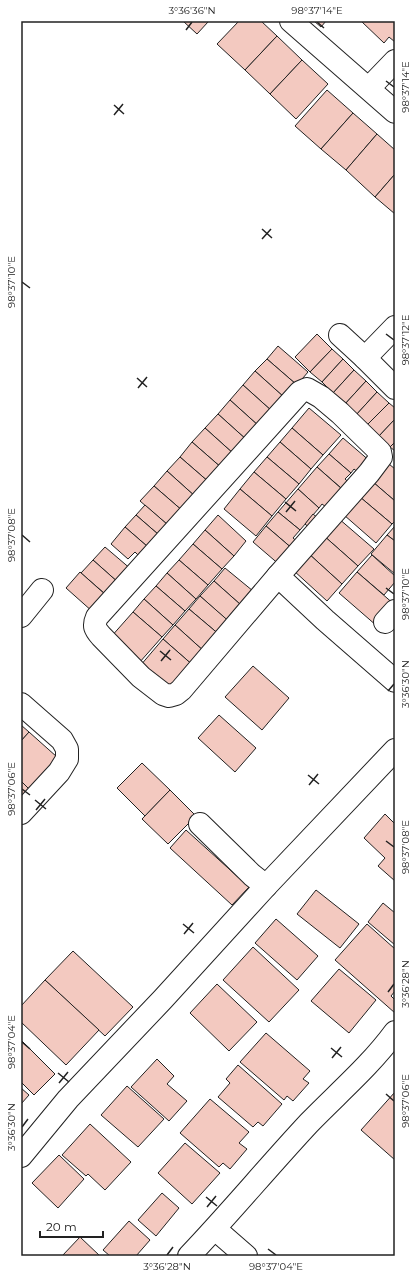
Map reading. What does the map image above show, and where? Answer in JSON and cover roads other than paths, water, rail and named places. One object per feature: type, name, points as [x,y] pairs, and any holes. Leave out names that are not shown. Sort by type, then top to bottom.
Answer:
[{"type":"street","points":[[291,21],[395,112]]},
{"type":"street","points":[[369,88],[395,61]]},
{"type":"street","points":[[365,358],[395,327]]},
{"type":"street","points":[[340,335],[395,388]]},
{"type":"street","points":[[308,389],[321,397],[346,418],[380,452],[381,457],[369,473],[278,576],[181,690],[173,695],[169,696],[163,694],[141,676],[95,630],[94,624],[97,617],[300,392],[308,389]]},
{"type":"street","points":[[278,576],[325,620],[395,681]]},
{"type":"street","points":[[21,616],[42,590]]},
{"type":"street","points":[[21,704],[62,740],[67,749],[67,759],[59,772],[21,813]]},
{"type":"street","points":[[21,1156],[68,1100],[168,994],[266,886],[395,750]]},
{"type":"street","points":[[200,824],[266,886]]},
{"type":"street","points":[[189,1256],[310,1123],[391,1048]]},
{"type":"street","points":[[215,1229],[246,1256]]}]
